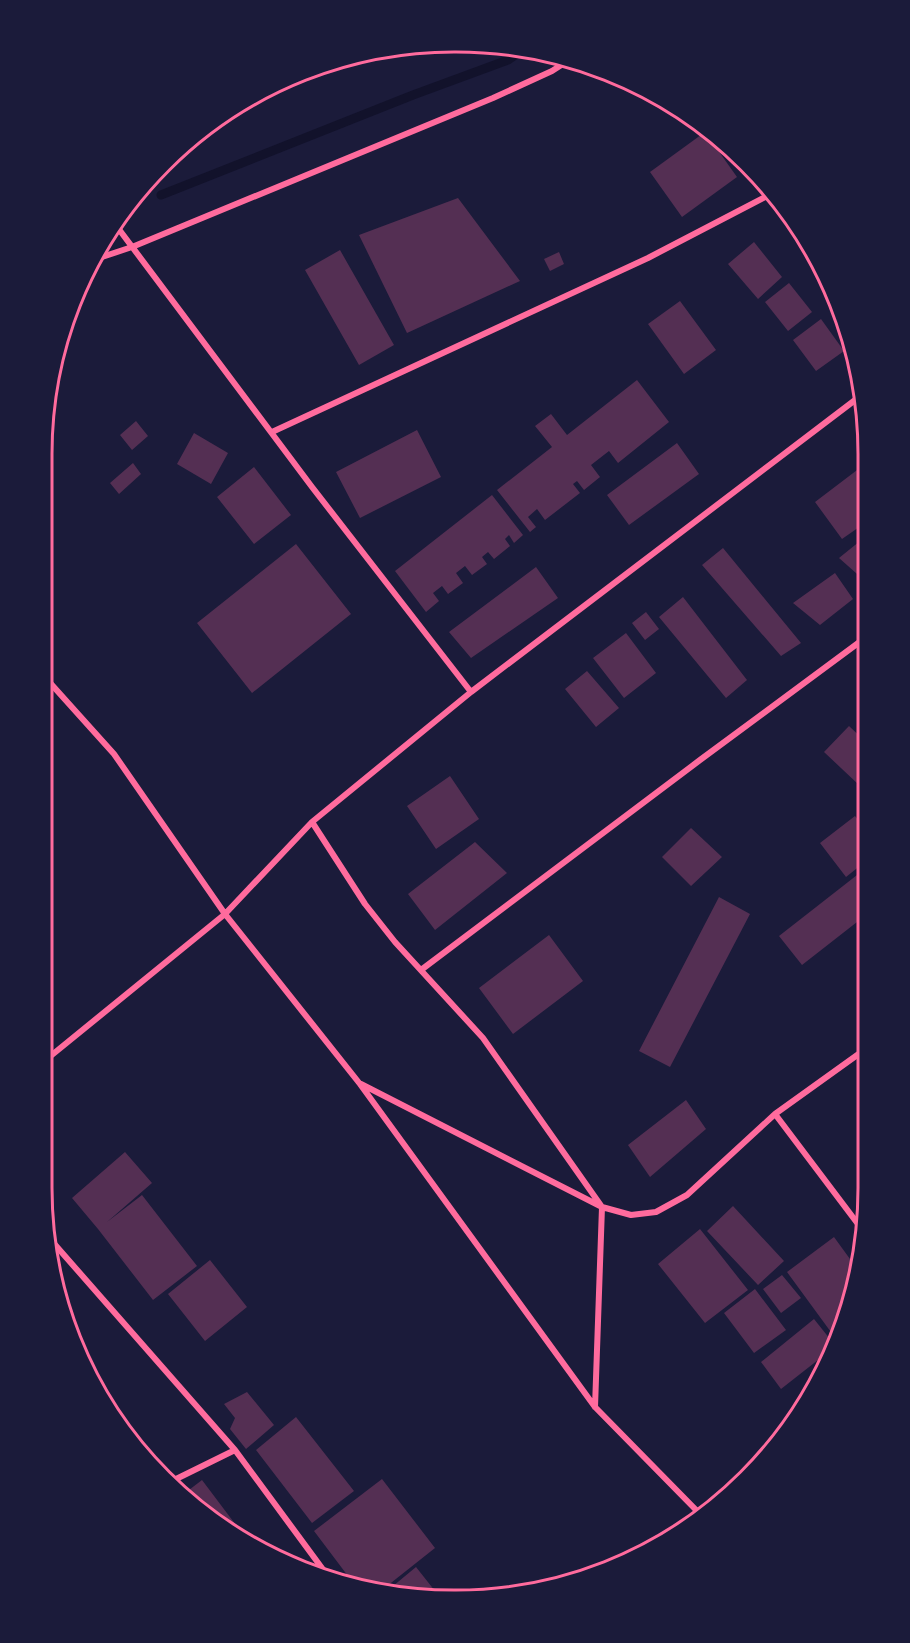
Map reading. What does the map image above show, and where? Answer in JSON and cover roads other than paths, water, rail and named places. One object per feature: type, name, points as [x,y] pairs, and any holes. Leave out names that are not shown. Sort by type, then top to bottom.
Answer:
[{"type":"street","points":[[105,256],[132,247],[493,98],[559,66]]},
{"type":"street","points":[[272,432],[648,258],[764,198]]},
{"type":"street","points":[[120,231],[312,487],[471,692]]},
{"type":"street","points":[[52,1055],[225,914],[312,822],[471,692],[854,401]]},
{"type":"street","points":[[421,970],[858,643]]},
{"type":"street","points":[[52,685],[114,754],[225,914],[360,1084],[595,1407],[696,1510]]},
{"type":"street","points":[[312,822],[365,904],[395,942],[483,1038],[602,1207],[595,1407]]},
{"type":"street","points":[[360,1084],[602,1207],[631,1215],[656,1212],[687,1195],[775,1114],[858,1054]]},
{"type":"street","points":[[775,1114],[856,1222]]},
{"type":"street","points":[[57,1247],[235,1450],[321,1567]]},
{"type":"street","points":[[176,1479],[235,1450]]},
{"type":"waterway","points":[[161,195],[513,57]]}]
